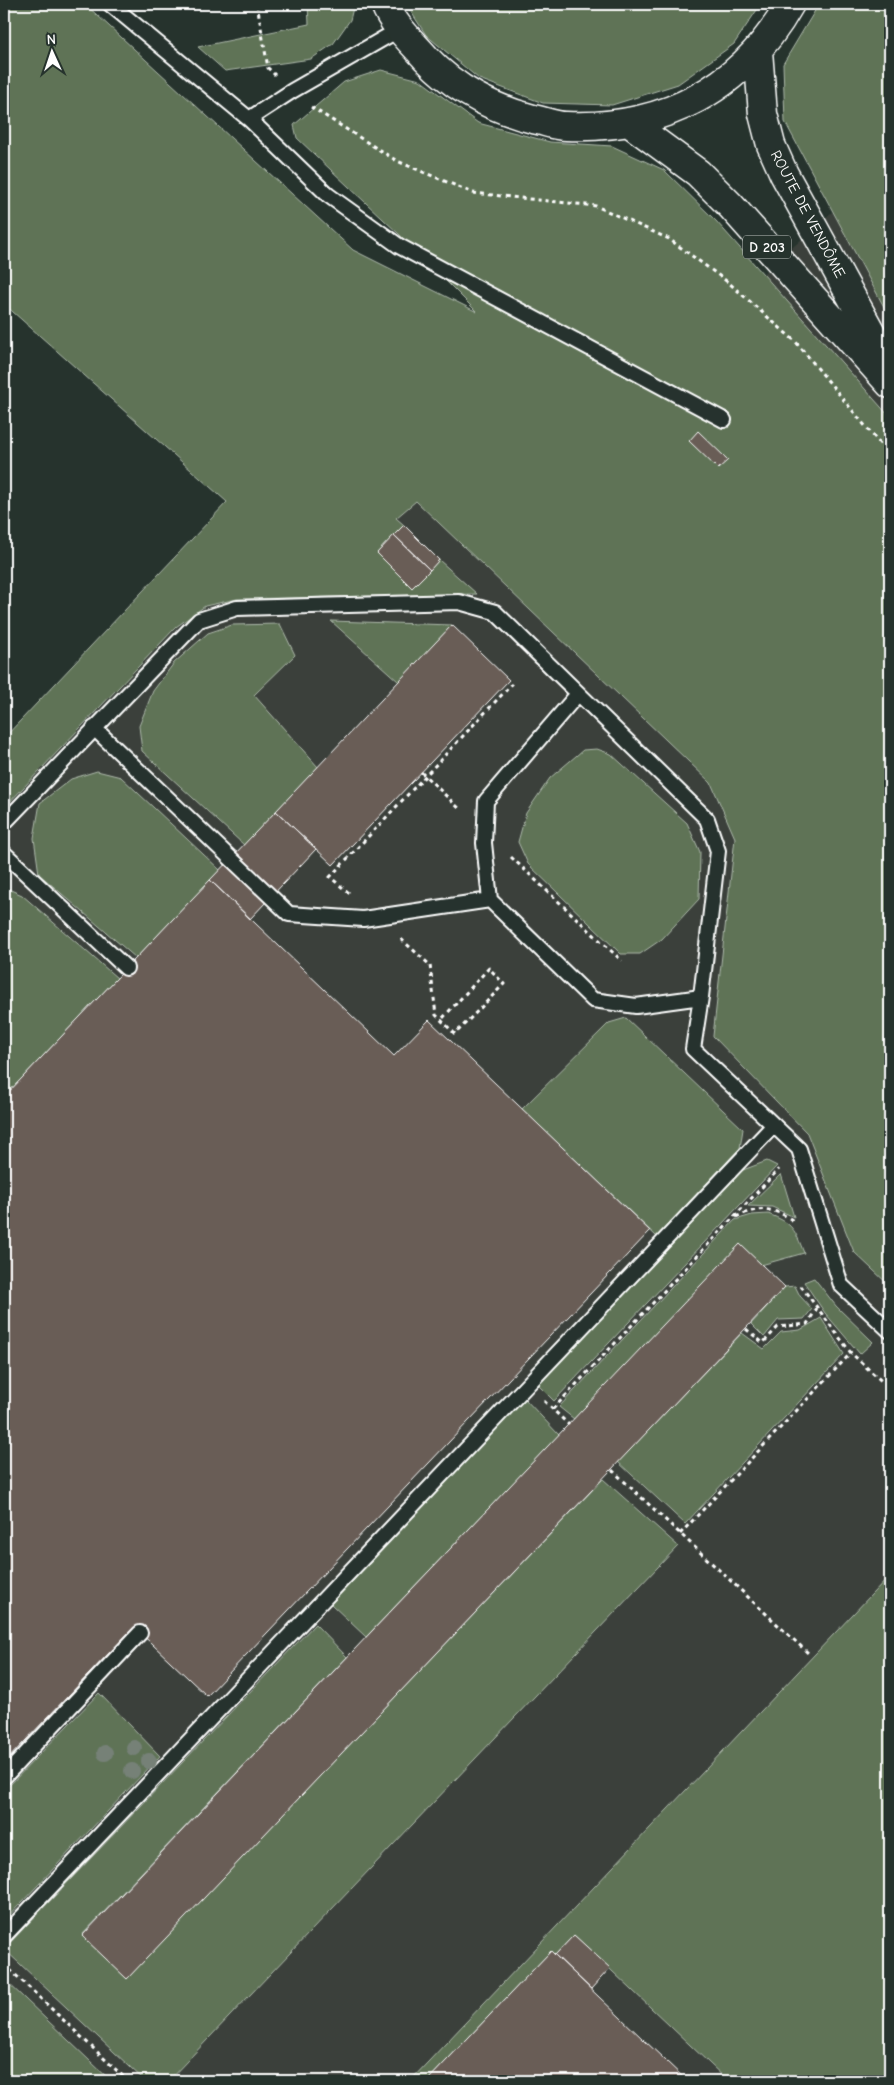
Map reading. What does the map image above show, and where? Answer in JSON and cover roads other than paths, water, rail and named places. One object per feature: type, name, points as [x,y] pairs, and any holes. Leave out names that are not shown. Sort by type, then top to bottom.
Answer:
[{"type":"main road","points":[[385,4],[400,30],[444,78],[501,111],[565,126],[630,124],[678,109],[721,84],[758,50],[790,4]]},
{"type":"main road","name":"ROUTE DE VENDÔME","points":[[758,50],[763,114],[772,145],[784,174],[890,367]]},
{"type":"main road","name":"D 203","points":[[630,124],[698,173],[731,206],[890,384]]},
{"type":"lane","points":[[110,4],[249,119],[328,195],[399,246],[724,420]]},
{"type":"lane","points":[[249,119],[292,91],[400,30]]},
{"type":"lane","points":[[4,822],[199,620],[237,608],[459,602],[495,612],[707,820],[718,851],[693,1049],[799,1149],[841,1284],[890,1331]]},
{"type":"lane","points":[[578,695],[486,801],[485,832],[490,900],[593,1000],[636,1006],[701,997]]},
{"type":"lane","points":[[94,728],[289,914],[363,919],[490,900]]},
{"type":"lane","points":[[4,853],[126,968]]},
{"type":"lane","points":[[4,1936],[774,1125]]},
{"type":"lane","points":[[4,1777],[140,1633]]}]
